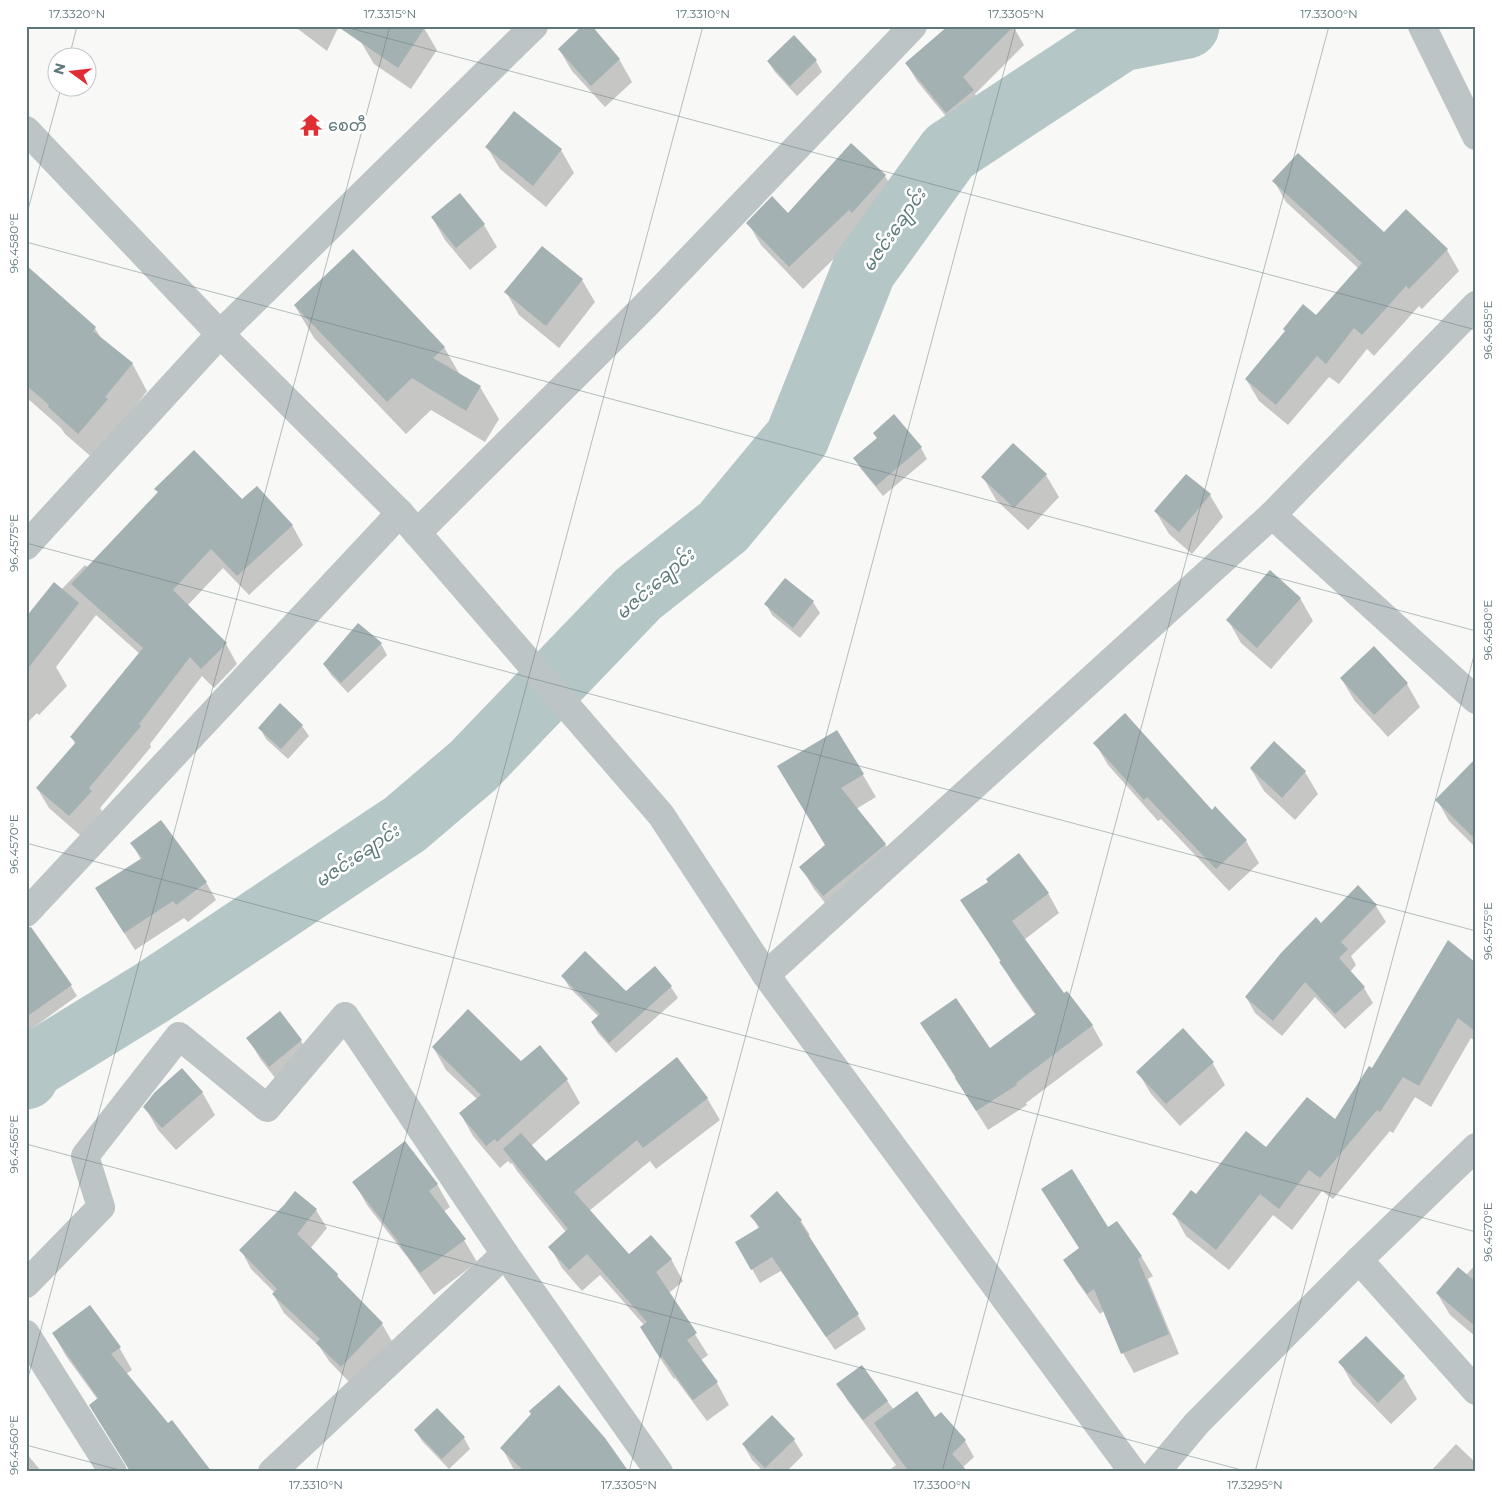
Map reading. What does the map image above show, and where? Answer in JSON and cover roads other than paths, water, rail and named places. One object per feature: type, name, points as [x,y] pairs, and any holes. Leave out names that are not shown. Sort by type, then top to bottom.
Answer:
[{"type":"street","points":[[26,546],[220,334],[534,26]]},
{"type":"street","points":[[417,533],[646,305],[913,26]]},
{"type":"street","points":[[1422,26],[1476,136]]},
{"type":"street","points":[[28,136],[220,334],[400,513],[661,815],[766,975],[1133,1472]]},
{"type":"street","points":[[766,975],[1272,515],[1476,305]]},
{"type":"street","points":[[26,913],[400,513]]},
{"type":"street","points":[[1272,515],[1476,700]]},
{"type":"street","points":[[26,1284],[101,1207],[85,1156],[179,1036],[267,1108],[345,1016],[505,1254],[659,1472]]},
{"type":"street","points":[[1156,1472],[1197,1423],[1359,1260],[1476,1147]]},
{"type":"street","points":[[272,1472],[505,1254]]},
{"type":"street","points":[[1359,1260],[1476,1391]]},
{"type":"street","points":[[26,1334],[113,1472]]},
{"type":"waterway","name":"မဇင်းချောင်း","points":[[26,1077],[31,1067],[153,992],[405,824],[473,766],[638,594],[723,527],[797,438],[864,270],[949,152],[1121,39],[1187,26]]},
{"type":"place","name":"စေတီ","points":[[311,125]]}]
